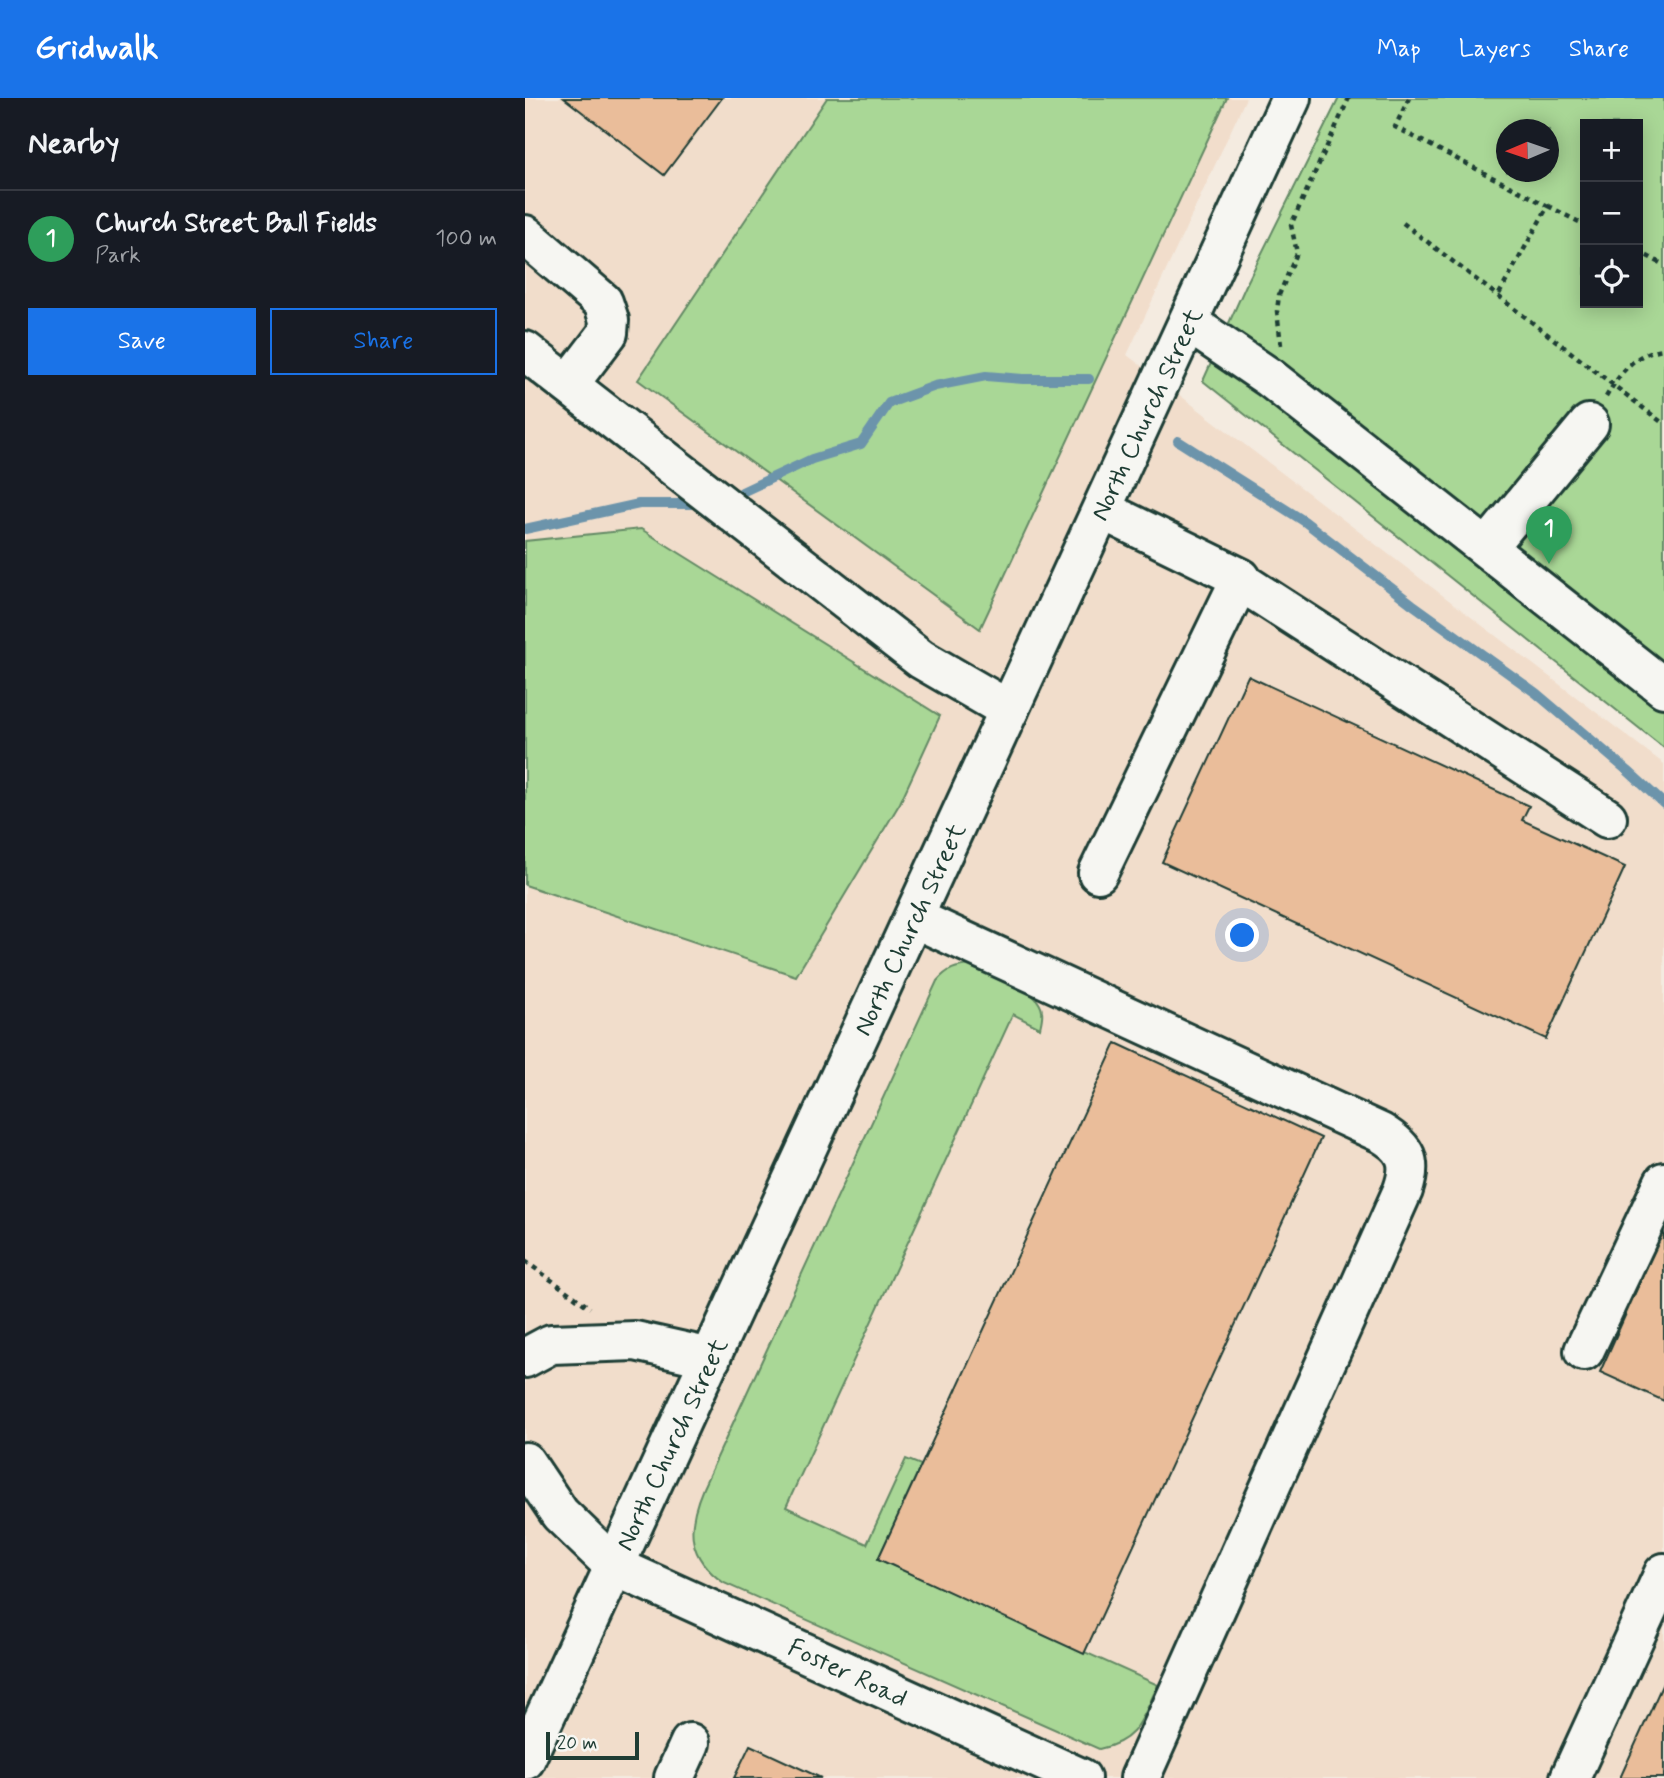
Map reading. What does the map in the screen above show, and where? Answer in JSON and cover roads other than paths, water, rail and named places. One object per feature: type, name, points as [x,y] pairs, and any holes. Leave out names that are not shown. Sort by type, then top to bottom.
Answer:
[{"type":"main road","name":"North Church Street","points":[[525,1759],[1291,98]]},
{"type":"main road","points":[[525,235],[603,302],[609,320],[608,333],[569,384]]},
{"type":"main road","points":[[1189,323],[1270,378],[1664,688]]},
{"type":"main road","points":[[525,351],[921,659],[1009,710]]},
{"type":"main road","points":[[1487,548],[1589,424]]},
{"type":"main road","points":[[1102,510],[1241,578],[1240,581],[1607,818]]},
{"type":"main road","points":[[1098,873],[1240,581]]},
{"type":"main road","points":[[913,918],[1381,1133],[1395,1142],[1407,1159],[1408,1170],[1403,1190],[1140,1778]]},
{"type":"main road","points":[[1584,1351],[1664,1182]]},
{"type":"main road","points":[[525,1358],[551,1344],[635,1341],[711,1358]]},
{"type":"main road","name":"Foster Road","points":[[525,1462],[560,1514],[614,1566],[1081,1778]]},
{"type":"main road","points":[[1570,1778],[1664,1573]]},
{"type":"main road","points":[[674,1778],[690,1743]]},
{"type":"waterway","points":[[742,492],[812,459],[861,444],[889,403],[935,386],[986,376],[1089,379]]},
{"type":"waterway","points":[[1178,441],[1304,521],[1412,604],[1536,693],[1664,804]]},
{"type":"waterway","points":[[525,529],[639,504],[691,504]]},
{"type":"place","name":"Church Street Ball Fields","points":[[1549,564]]}]
